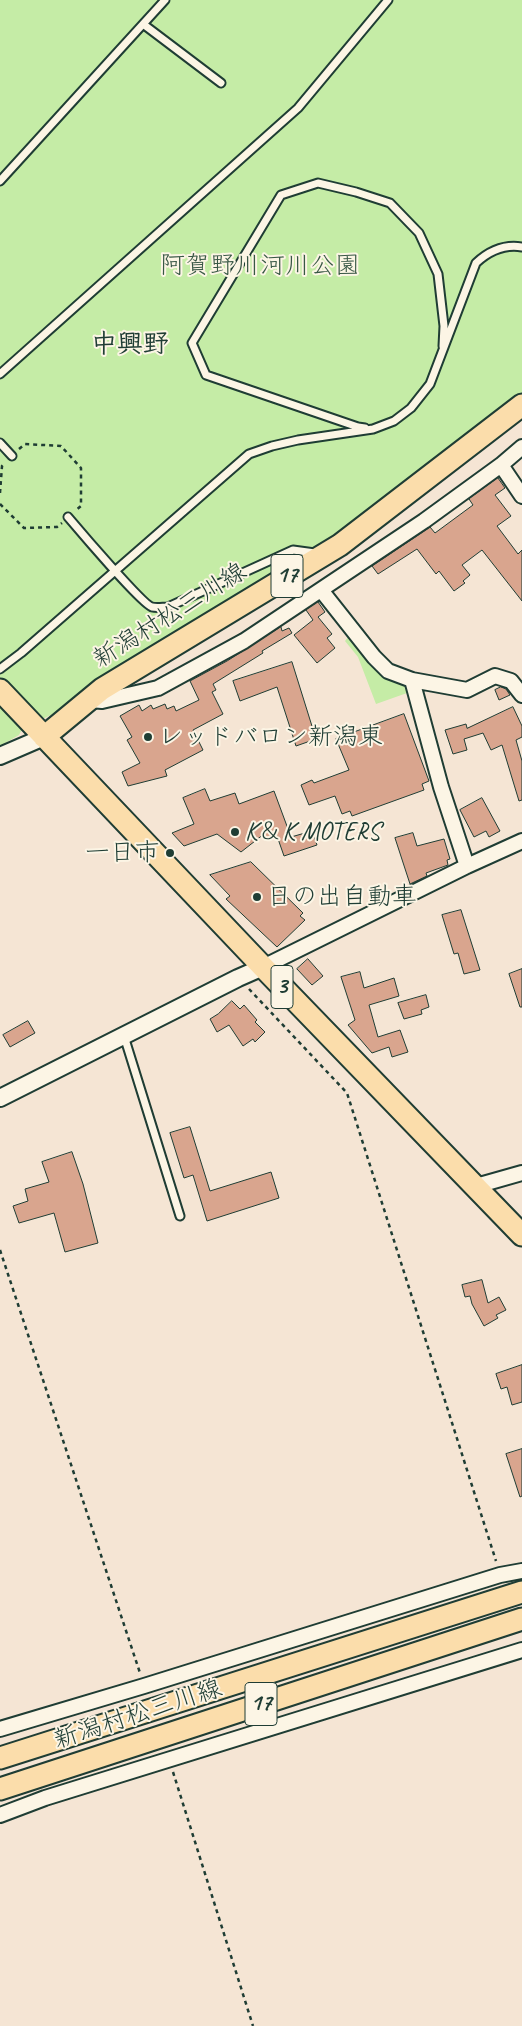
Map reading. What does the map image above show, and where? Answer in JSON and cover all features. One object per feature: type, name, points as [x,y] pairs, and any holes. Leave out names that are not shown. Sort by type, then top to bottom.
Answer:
[{"type":"main road","name":"新潟村松三川線","points":[[44,737],[102,689],[340,545],[522,405]]},
{"type":"main road","name":"3","points":[[0,690],[263,967],[522,1235]]},
{"type":"main road","name":"新潟村松三川線","points":[[0,1758],[522,1592]]},
{"type":"main road","name":"新潟村松三川線","points":[[0,1789],[522,1619]]},
{"type":"street","points":[[90,700],[102,701],[158,688],[244,641],[424,521],[522,448]]},
{"type":"street","points":[[501,465],[522,496]]},
{"type":"street","points":[[321,590],[374,657],[388,671],[412,680],[467,690],[495,676],[511,681],[522,695]]},
{"type":"street","points":[[412,680],[441,787],[467,866]]},
{"type":"street","points":[[0,756],[44,737]]},
{"type":"street","points":[[0,1098],[238,978],[522,841]]},
{"type":"street","points":[[476,1186],[522,1173]]},
{"type":"street","points":[[0,1729],[500,1575],[522,1570]]},
{"type":"street","points":[[0,1815],[45,1798],[522,1650]]},
{"type":"lane","points":[[0,180],[165,0]]},
{"type":"lane","points":[[0,374],[298,108],[388,0]]},
{"type":"lane","points":[[143,24],[221,83]]},
{"type":"lane","points":[[373,429],[358,427],[206,375],[192,343],[281,195],[318,183],[390,203],[419,233],[438,274],[444,326],[443,352]]},
{"type":"lane","points":[[0,669],[21,653],[249,454],[298,440],[373,429],[394,421],[411,408],[430,384],[476,263],[486,254],[496,249],[522,247]]},
{"type":"lane","points":[[0,443],[12,456]]},
{"type":"lane","points":[[68,517],[144,602],[152,607],[168,607],[293,550],[323,554]]},
{"type":"lane","points":[[124,1035],[180,1216]]},
{"type":"path","points":[[0,493],[2,466],[25,444],[61,446],[81,468],[81,506],[57,527],[24,528],[0,504]]},
{"type":"path","points":[[238,978],[347,1093],[500,1575]]},
{"type":"path","points":[[0,1250],[144,1686]]},
{"type":"path","points":[[169,1760],[253,2026]]},
{"type":"green space","name":"阿賀野川河川公園","points":[[0,0],[522,0],[522,397],[330,541],[57,712],[22,729],[19,735],[0,746]]},
{"type":"green space","points":[[349,636],[380,671],[404,685],[407,693],[376,704],[358,657],[345,641]]},
{"type":"building","points":[[498,478],[505,488],[495,495],[511,516],[497,526],[518,554],[522,550],[522,601],[482,550],[462,565],[470,575],[463,581],[465,583],[454,591],[439,571],[436,574],[417,549],[378,574],[372,566],[430,527],[435,533],[473,505],[469,499]]},
{"type":"building","points":[[318,602],[325,612],[318,617],[332,634],[327,638],[335,648],[317,663],[294,635],[313,620],[306,610]]},
{"type":"building","points":[[281,627],[282,631],[289,628],[292,633],[213,684],[216,690],[212,692],[223,714],[193,730],[203,750],[165,770],[167,776],[128,786],[122,772],[140,763],[127,740],[132,737],[120,716],[139,705],[142,711],[151,705],[153,709],[165,704],[167,709],[174,706],[176,711],[199,700],[190,681],[227,661]]},
{"type":"building","points":[[292,662],[316,739],[296,746],[277,687],[240,701],[233,681]]},
{"type":"building","points":[[501,687],[506,689],[510,695],[499,700],[495,690]]},
{"type":"building","points":[[513,707],[522,726],[522,737],[516,740],[522,761],[522,800],[519,801],[502,745],[491,750],[483,733],[464,739],[467,750],[453,754],[445,730],[466,724],[467,728]]},
{"type":"building","points":[[404,714],[429,781],[422,784],[424,790],[352,816],[350,811],[342,814],[335,796],[309,805],[301,785],[312,780],[314,783],[349,770],[336,739]]},
{"type":"building","points":[[205,789],[210,801],[235,793],[239,804],[274,791],[291,837],[312,831],[317,845],[284,856],[277,836],[266,840],[264,834],[241,852],[217,834],[184,846],[172,833],[194,824],[183,798]]},
{"type":"building","points":[[482,798],[500,831],[489,837],[486,831],[474,837],[460,810]]},
{"type":"building","points":[[413,833],[417,846],[444,839],[450,859],[447,860],[448,865],[426,873],[427,876],[410,884],[395,838]]},
{"type":"building","name":"日の出自動車","points":[[251,862],[303,913],[300,916],[305,920],[277,947],[226,899],[230,896],[210,875]]},
{"type":"building","points":[[461,910],[480,970],[464,974],[458,953],[454,954],[442,915]]},
{"type":"building","points":[[308,959],[323,976],[312,985],[297,969]]},
{"type":"building","points":[[522,969],[522,1007],[520,1007],[509,974]]},
{"type":"building","points":[[360,972],[364,988],[394,978],[399,996],[369,1005],[378,1037],[400,1030],[408,1052],[392,1057],[389,1047],[372,1053],[348,1025],[355,1020],[341,977]]},
{"type":"building","points":[[426,995],[429,1007],[421,1010],[422,1014],[404,1019],[398,1003]]},
{"type":"building","points":[[232,1001],[240,1009],[244,1005],[257,1020],[255,1022],[265,1032],[255,1042],[253,1039],[243,1046],[229,1025],[217,1032],[210,1019]]},
{"type":"building","points":[[28,1021],[35,1033],[10,1047],[3,1035]]},
{"type":"building","points":[[190,1127],[210,1191],[271,1172],[279,1198],[207,1221],[193,1175],[184,1178],[170,1133]]},
{"type":"building","points":[[72,1152],[83,1184],[98,1243],[65,1252],[54,1213],[19,1223],[13,1206],[28,1201],[25,1189],[49,1182],[42,1162]]},
{"type":"building","points":[[482,1280],[488,1303],[499,1297],[506,1310],[496,1315],[498,1318],[484,1326],[472,1304],[470,1296],[465,1297],[462,1285]]},
{"type":"building","points":[[522,1365],[522,1402],[512,1405],[507,1387],[501,1389],[496,1374]]},
{"type":"building","points":[[522,1449],[522,1496],[520,1497],[506,1454]]},
{"type":"place","name":"レッドバロン新潟東","points":[[148,737]]},
{"type":"place","name":"K＆K MOTERS","points":[[235,832]]},
{"type":"place","name":"一日市","points":[[170,853]]},
{"type":"place","name":"日の出自動車","points":[[257,897]]},
{"type":"district","name":"中興野","points":[[130,345]]}]
